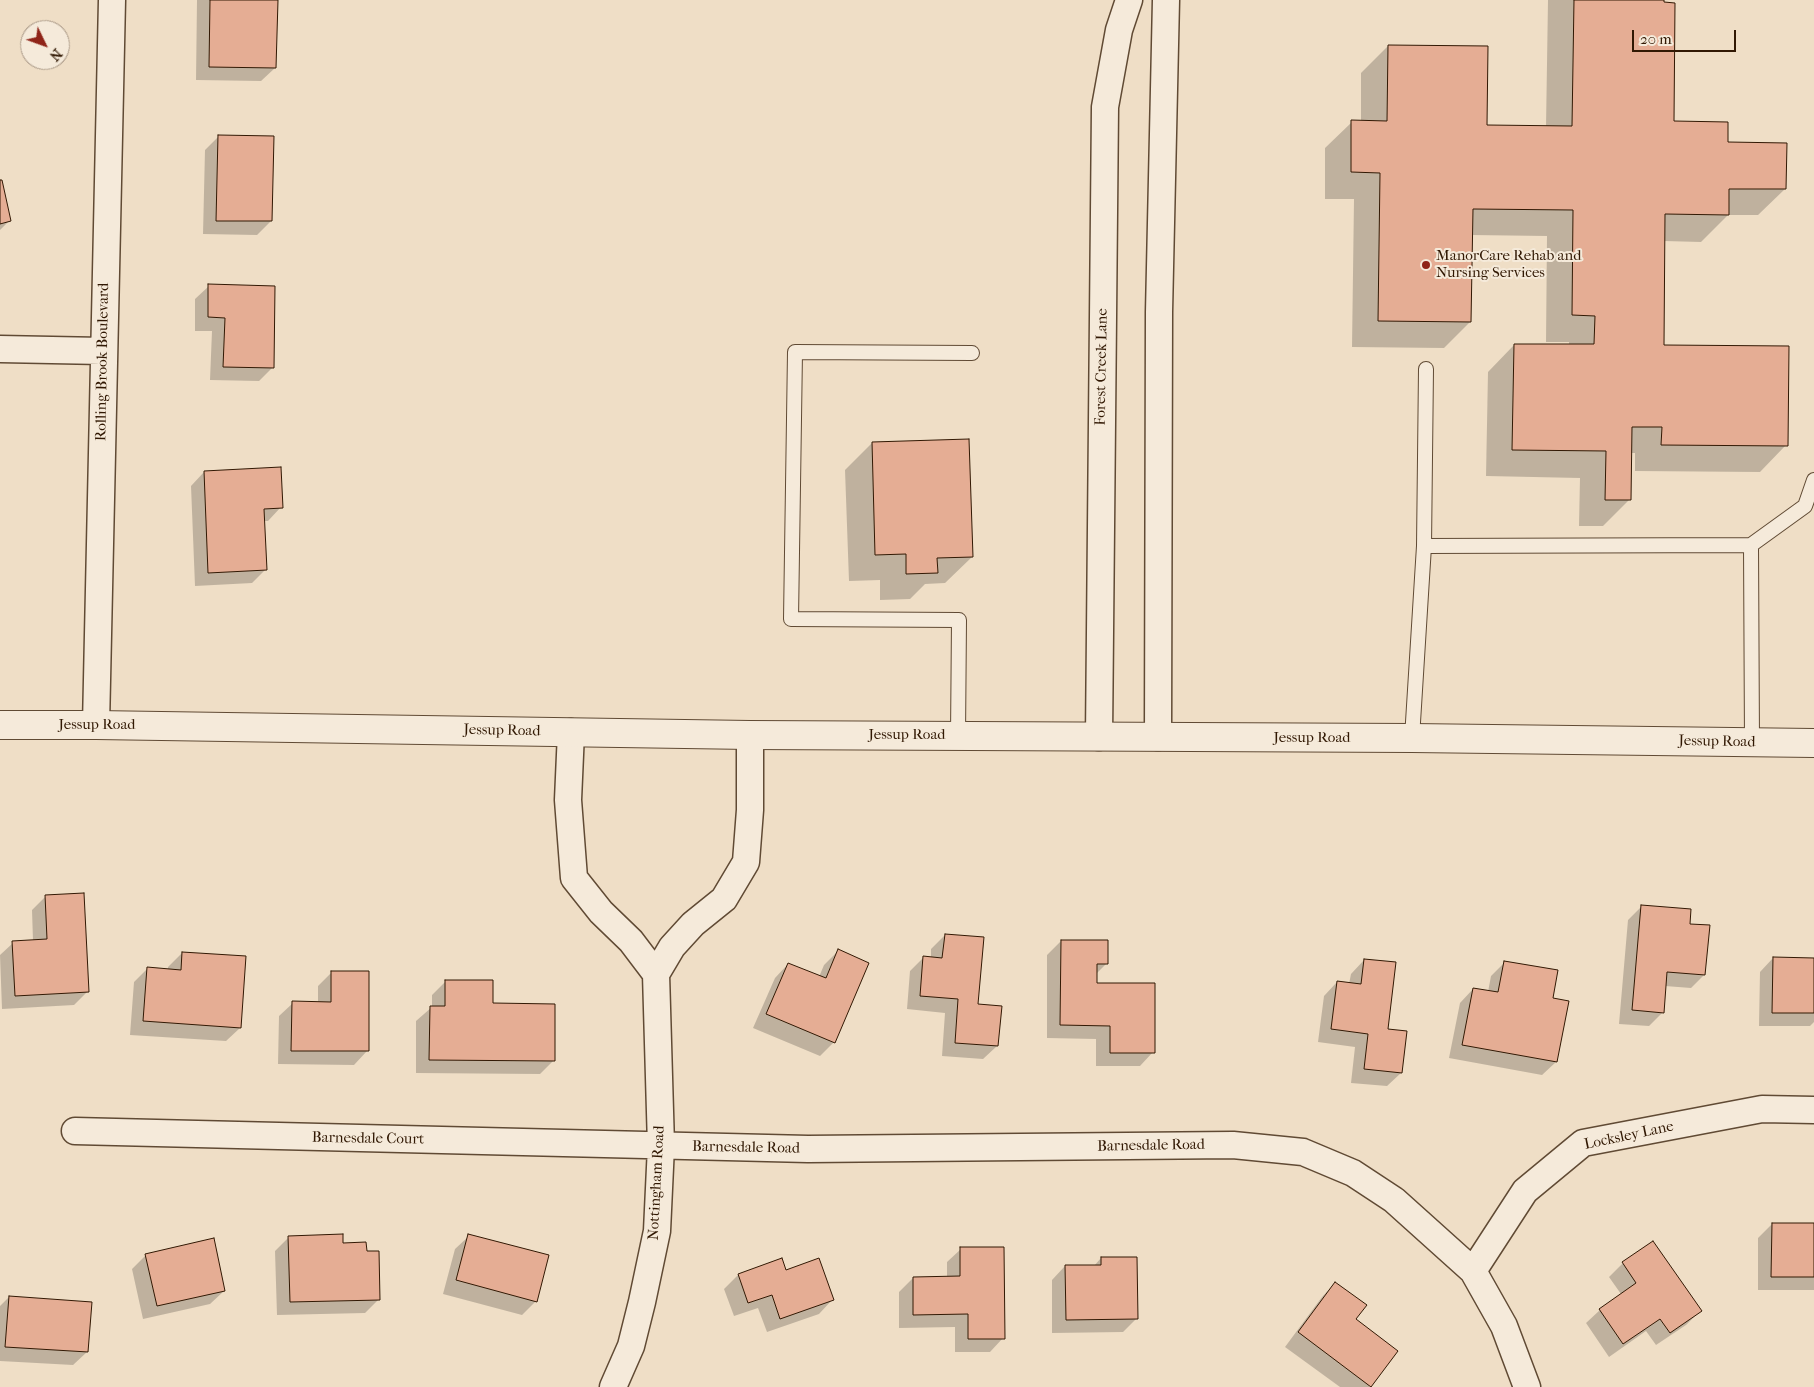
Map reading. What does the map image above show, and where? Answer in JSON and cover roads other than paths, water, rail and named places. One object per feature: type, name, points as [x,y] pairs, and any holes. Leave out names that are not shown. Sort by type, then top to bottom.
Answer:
[{"type":"street","name":"Rolling Brook Boulevard","points":[[96,725],[112,0]]},
{"type":"street","name":"Forest Creek Lane","points":[[1099,737],[1104,107],[1119,30],[1129,0]]},
{"type":"street","points":[[1158,737],[1158,312],[1166,0]]},
{"type":"street","points":[[0,348],[103,351]]},
{"type":"street","name":"Jessup Road","points":[[0,726],[96,725],[750,735],[1412,738],[1814,743]]},
{"type":"street","points":[[571,732],[568,800],[574,878],[601,912],[631,941],[656,974],[672,947],[692,924],[724,899],[746,862],[750,810],[750,735]]},
{"type":"street","name":"Nottingham Road","points":[[613,1387],[631,1346],[657,1231],[661,1146],[656,974]]},
{"type":"street","name":"Locksley Lane","points":[[1473,1271],[1525,1191],[1583,1143],[1762,1109],[1814,1110]]},
{"type":"street","name":"Barnesdale Court","points":[[75,1131],[661,1146]]},
{"type":"street","name":"Barnesdale Road","points":[[661,1146],[818,1149],[1233,1145],[1303,1152],[1353,1173],[1394,1200],[1473,1271],[1504,1326],[1527,1387]]},
{"type":"lane","points":[[958,736],[959,620],[791,619],[795,352],[972,353]]},
{"type":"lane","points":[[1412,738],[1424,546],[1426,369]]},
{"type":"lane","points":[[1424,546],[1751,546],[1805,506],[1814,480]]},
{"type":"lane","points":[[1751,546],[1752,743]]},
{"type":"place","name":"ManorCare Rehab and Nursing Services","points":[[1426,265]]}]
